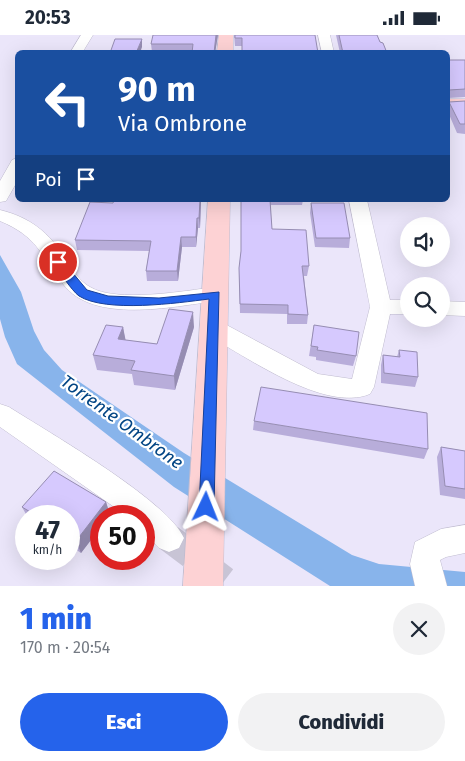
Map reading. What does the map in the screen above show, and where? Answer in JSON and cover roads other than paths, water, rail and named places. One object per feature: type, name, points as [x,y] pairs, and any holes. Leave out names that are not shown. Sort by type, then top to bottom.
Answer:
[{"type":"main road","points":[[225,50],[226,35]]},
{"type":"main road","points":[[450,105],[465,104]]},
{"type":"main road","points":[[203,586],[187,542],[209,429],[219,202]]},
{"type":"street","points":[[78,50],[87,35]]},
{"type":"street","points":[[324,35],[327,50]]},
{"type":"street","points":[[0,197],[15,169]]},
{"type":"street","points":[[213,328],[314,383],[357,389],[362,387],[381,307],[358,202]]},
{"type":"street","points":[[0,215],[15,220],[42,239],[83,293],[108,300],[159,302],[215,294]]},
{"type":"street","points":[[381,307],[400,307]]},
{"type":"street","points":[[450,308],[465,309]]},
{"type":"street","points":[[0,414],[187,542]]},
{"type":"street","points":[[428,575],[426,552],[441,543],[465,539]]},
{"type":"water","name":"Torrente Ombrone","points":[[0,255],[21,292],[34,331],[44,350],[62,370],[184,453],[352,555],[379,564],[465,572],[465,586],[330,586],[174,487],[17,364],[5,337],[0,319]]},
{"type":"tunnel","points":[[169,538],[232,586]]}]
